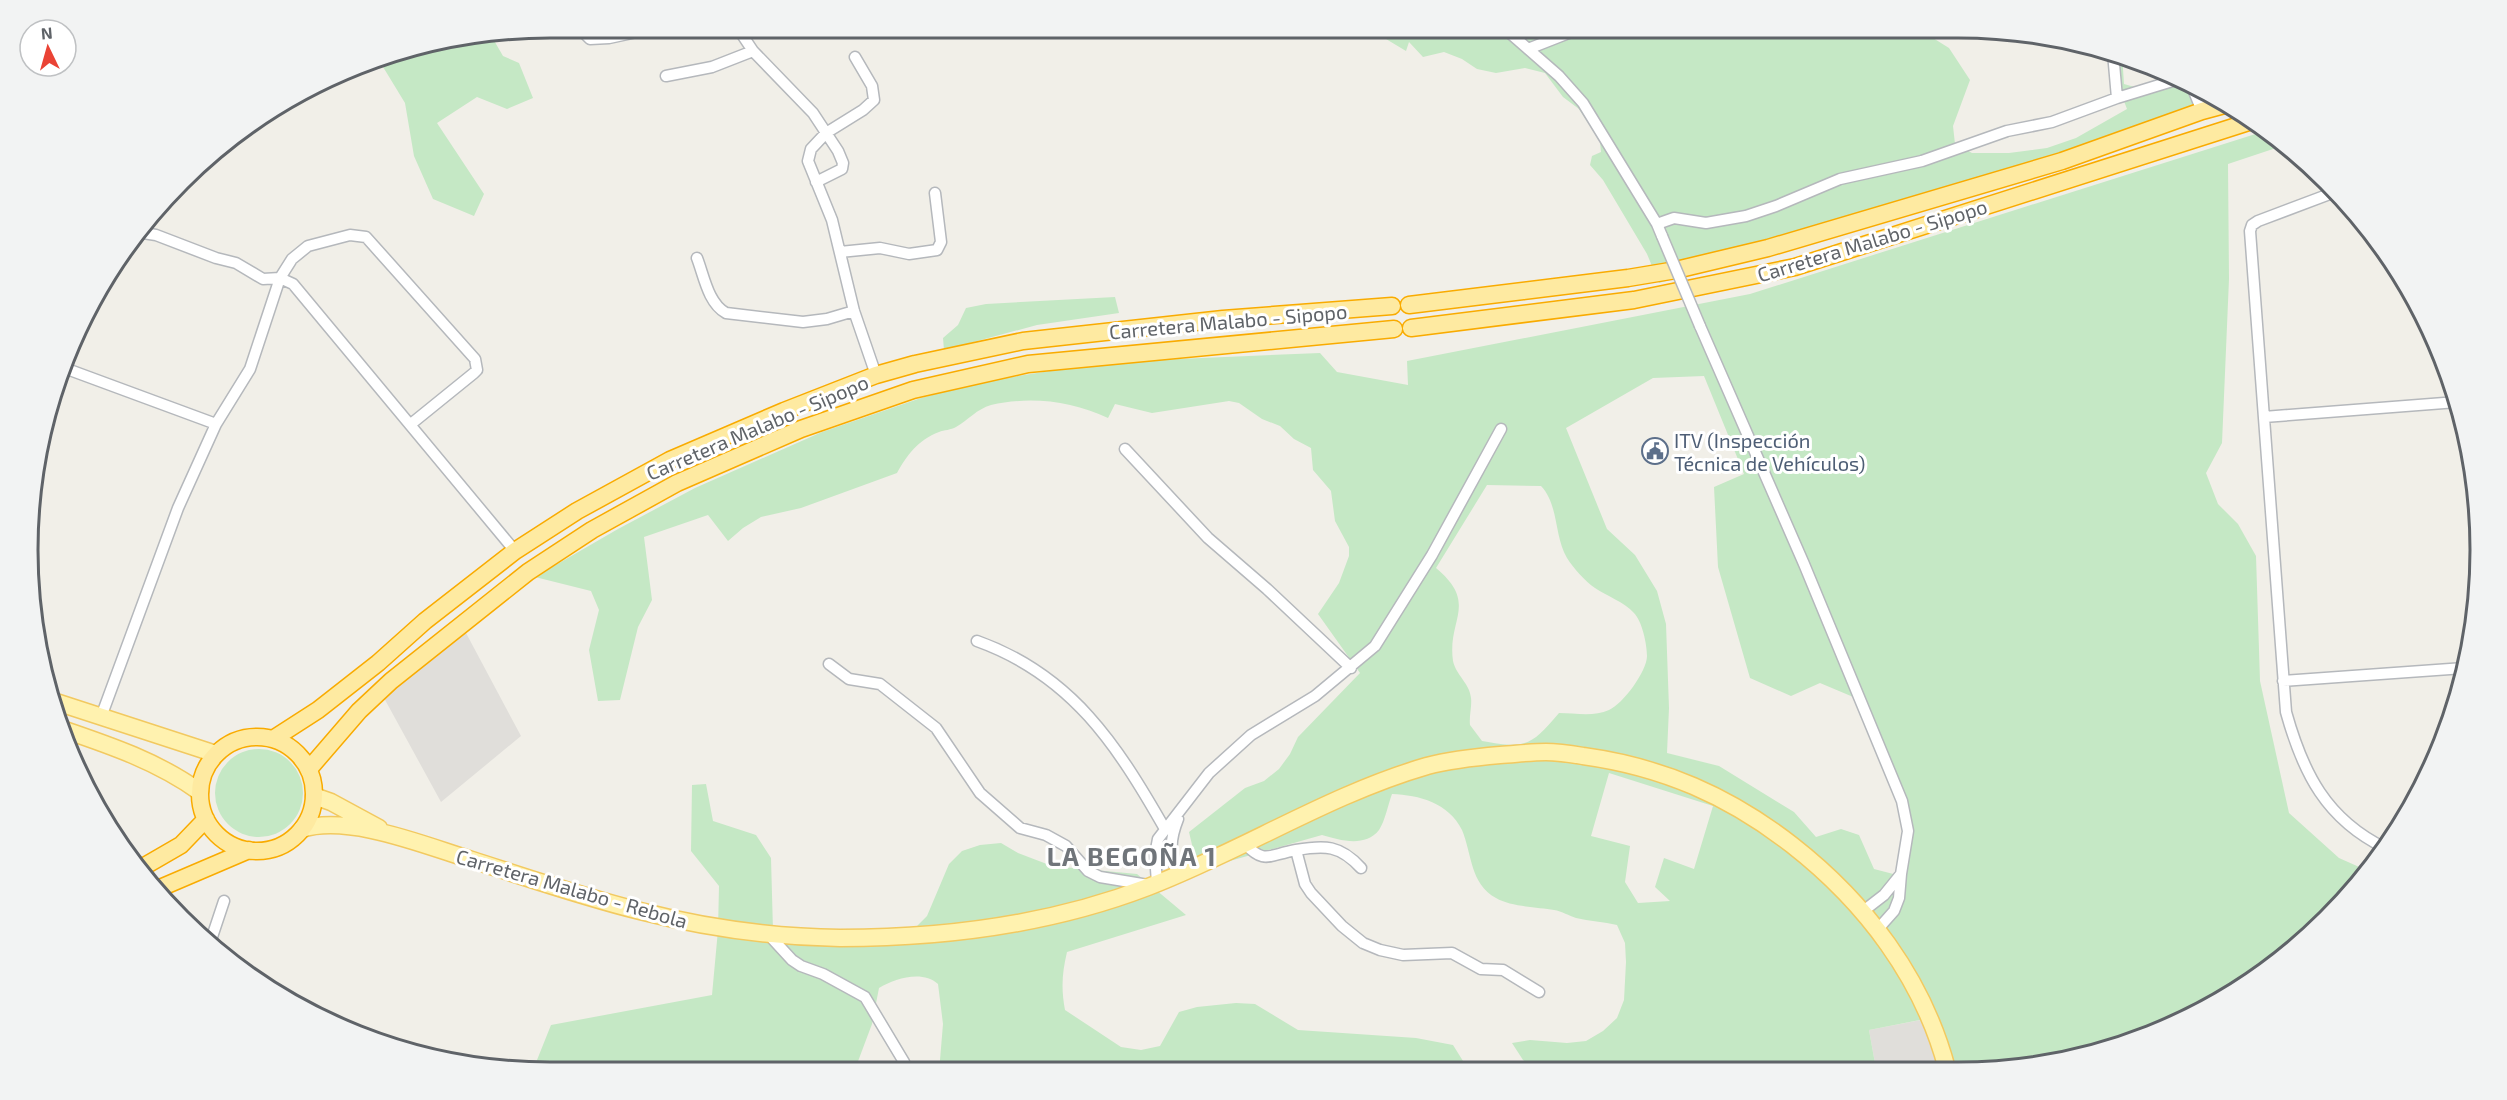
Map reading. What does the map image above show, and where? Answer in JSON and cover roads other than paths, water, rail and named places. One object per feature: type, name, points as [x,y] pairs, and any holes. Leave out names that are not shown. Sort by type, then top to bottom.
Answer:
[{"type":"highway","name":"Carretera Malabo - Sipopo","points":[[273,739],[318,710],[378,663],[425,621],[515,551],[577,511],[670,460],[784,411],[876,375],[915,364],[1023,341],[1223,319],[1401,305],[1628,278],[1676,270],[1768,248],[2062,161],[2215,107]]},
{"type":"highway","name":"Carretera Malabo - Sipopo","points":[[309,769],[359,711],[437,642],[528,572],[592,530],[677,483],[801,429],[913,390],[1028,364],[1403,328],[1634,300],[1795,267],[2242,124]]},
{"type":"highway","points":[[253,737],[273,739],[295,750],[309,769],[314,796],[308,819],[302,829],[278,847],[249,850],[238,847],[219,836],[206,819],[200,792],[205,771],[216,754],[224,747],[253,737]]},
{"type":"highway","points":[[146,865],[181,845],[206,819]]},
{"type":"highway","points":[[164,886],[249,850]]},
{"type":"main road","points":[[61,704],[216,754]]},
{"type":"main road","points":[[72,733],[141,757],[176,774],[200,792]]},
{"type":"main road","name":"Carretera Malabo - Rebola","points":[[302,829],[328,825],[390,835],[637,911],[707,927],[836,938],[905,937],[1002,927],[1081,909],[1178,875],[1366,788],[1429,765],[1484,756],[1549,751],[1617,760],[1663,772],[1713,794],[1772,830],[1819,866],[1878,929],[1906,970],[1925,1007],[1945,1062]]},
{"type":"main road","name":"Carretera Malabo - Rebola","points":[[314,796],[331,802],[390,835]]},
{"type":"street","points":[[589,38],[607,38]]},
{"type":"street","points":[[744,38],[753,51],[797,95],[838,151],[843,166],[838,173],[816,183]]},
{"type":"street","points":[[1516,38],[1558,76],[1582,103],[1657,225],[1804,564],[1902,801],[1908,831],[1899,898],[1894,911],[1878,929]]},
{"type":"street","points":[[1528,48],[1555,38]]},
{"type":"street","points":[[666,76],[712,67],[753,51]]},
{"type":"street","points":[[855,57],[872,86],[874,100],[863,110],[826,133],[814,145],[808,161],[832,220],[854,311],[876,375]]},
{"type":"street","points":[[2114,62],[2117,98]]},
{"type":"street","points":[[1657,225],[1674,218],[1706,224],[1746,216],[1840,179],[1922,161],[2007,131],[2052,122],[2167,83]]},
{"type":"street","points":[[2196,97],[2202,111]]},
{"type":"street","points":[[840,252],[880,248],[909,254],[937,250],[941,242],[935,193]]},
{"type":"street","points":[[2326,196],[2252,225],[2250,239],[2283,681],[2286,712],[2297,752],[2311,780],[2349,826],[2377,843]]},
{"type":"street","points":[[147,234],[216,258],[236,262],[263,279],[280,278],[293,284],[515,551]]},
{"type":"street","points":[[101,717],[178,508],[216,424],[250,369],[280,278],[291,259],[300,250],[358,234],[366,237],[477,364],[477,370],[474,373],[411,424]]},
{"type":"street","points":[[697,258],[714,302],[726,313],[803,322],[827,319],[854,311]]},
{"type":"street","points":[[71,370],[216,424]]},
{"type":"street","points":[[2264,417],[2448,403]]},
{"type":"street","points":[[829,664],[849,679],[880,684],[936,728],[980,793],[1020,828],[1046,835],[1066,846],[1088,871],[1100,877],[1154,884],[1155,848],[1165,829],[1180,813],[1209,773],[1251,735],[1315,696],[1375,646],[1431,555],[1501,429]]},
{"type":"street","points":[[1125,449],[1208,538],[1267,589],[1351,668]]},
{"type":"street","points":[[977,641],[1022,660],[1086,710],[1110,741],[1165,829]]},
{"type":"street","points":[[2283,681],[2455,669]]},
{"type":"street","points":[[1178,875],[1173,861],[1171,840],[1180,813]]},
{"type":"street","points":[[1244,843],[1257,856],[1264,857],[1317,847],[1339,850],[1360,868]]},
{"type":"street","points":[[1296,850],[1305,884],[1311,893],[1342,926],[1363,943],[1402,955],[1452,952],[1481,969],[1503,970],[1539,992]]},
{"type":"street","points":[[1862,912],[1884,895],[1901,874]]},
{"type":"street","points":[[213,935],[224,901]]},
{"type":"street","points":[[769,934],[792,960],[801,966],[823,974],[865,997],[904,1062]]},
{"type":"place","name":"ITV (Inspección Técnica de Vehículos)","points":[[1655,451]]},
{"type":"district","name":"LA BEGOÑA 1","points":[[1132,855]]}]
